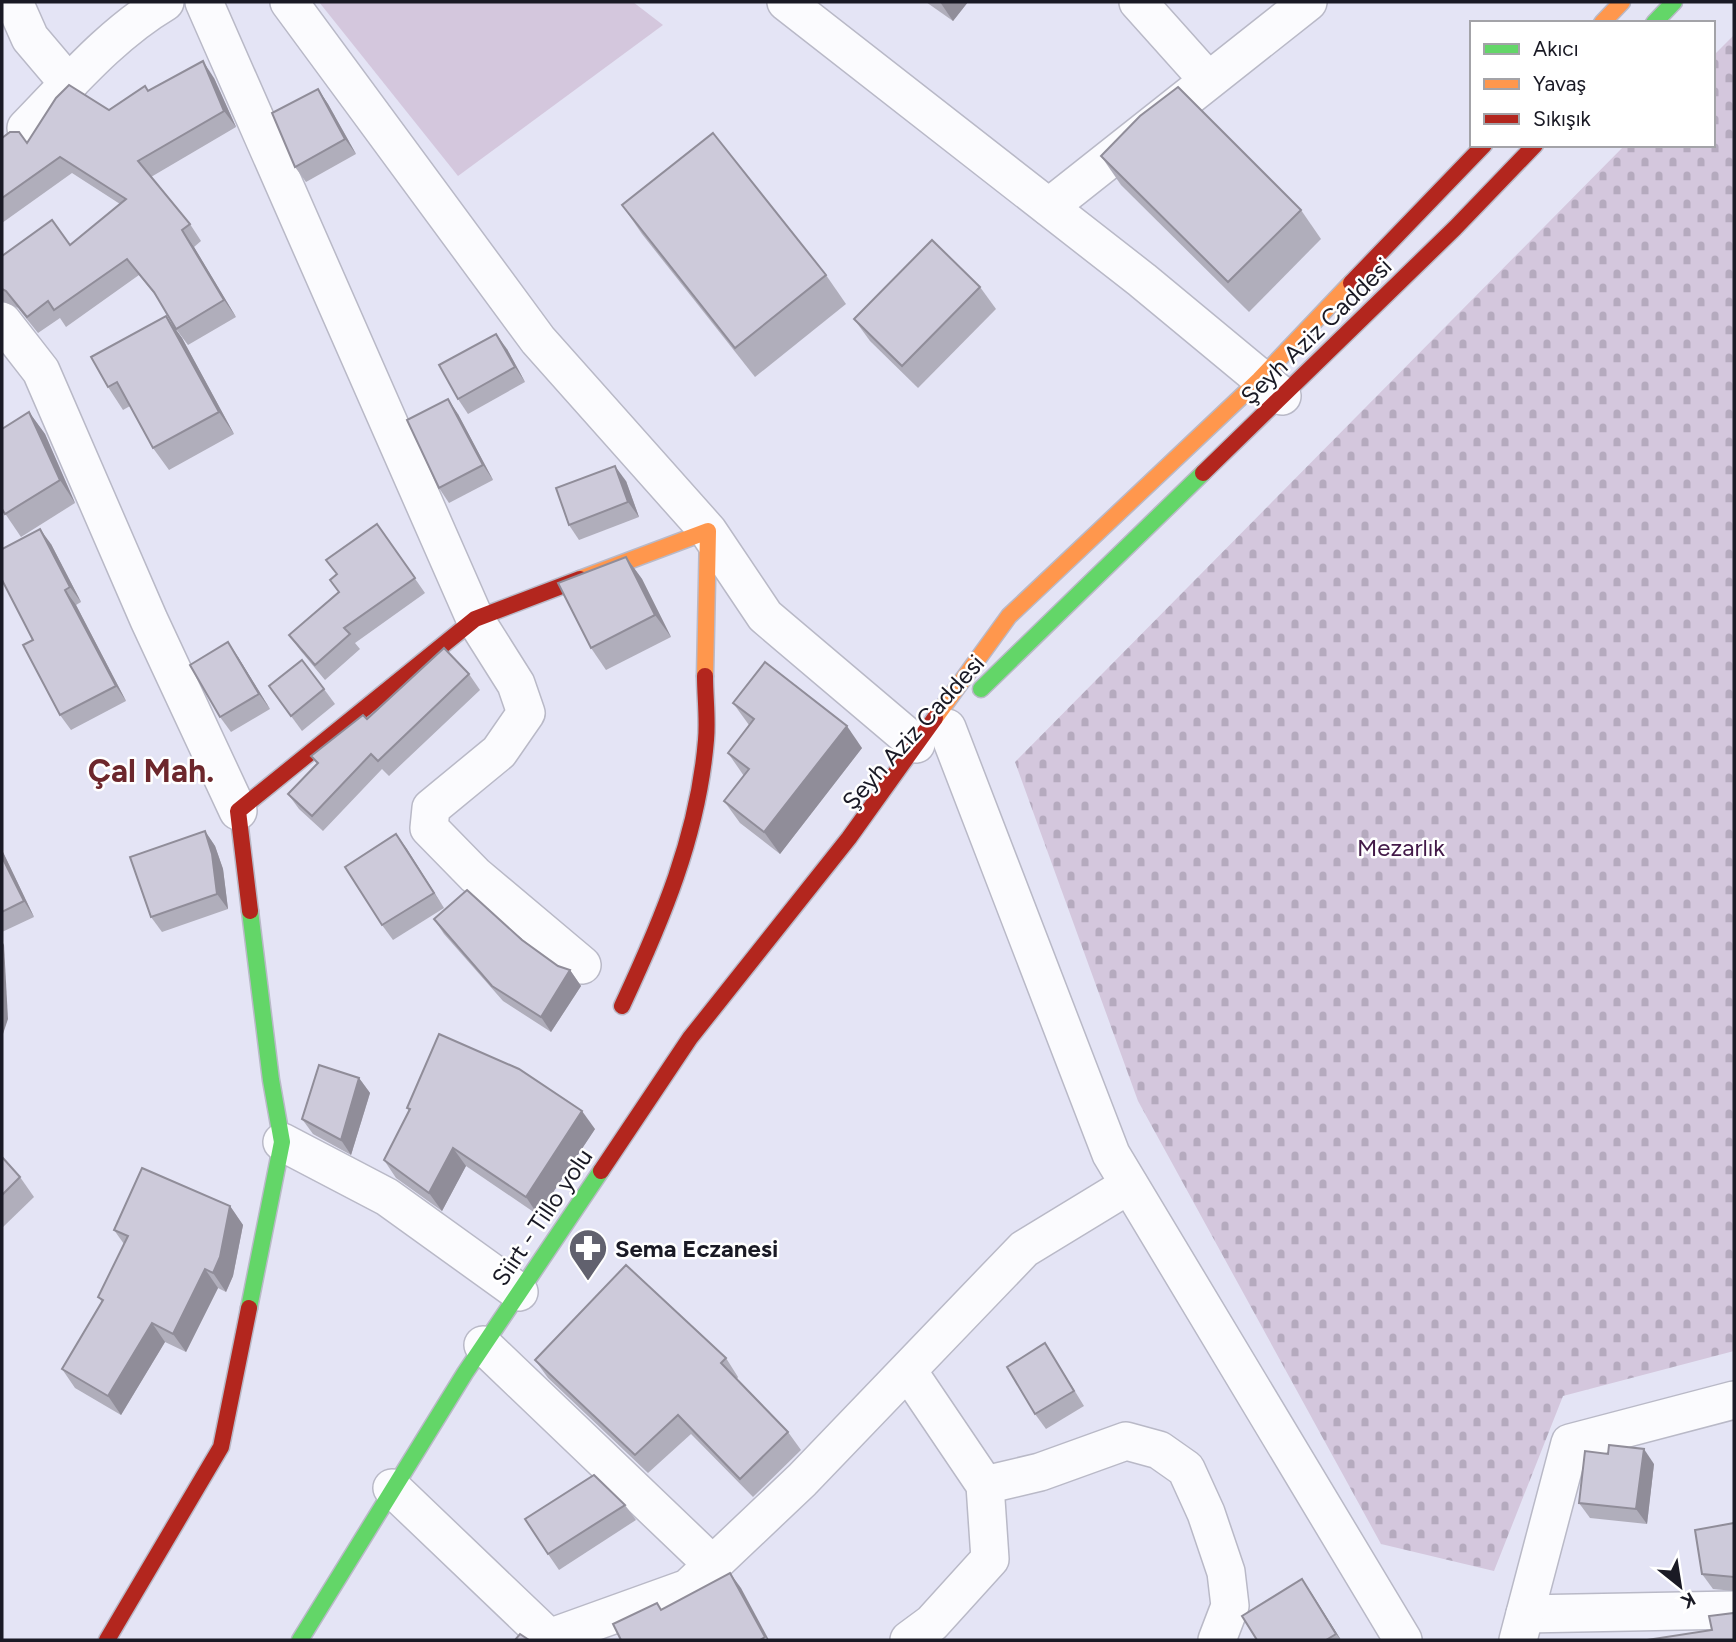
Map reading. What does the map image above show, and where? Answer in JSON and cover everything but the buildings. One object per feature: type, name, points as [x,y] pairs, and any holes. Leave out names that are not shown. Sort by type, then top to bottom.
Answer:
[{"type":"main road","points":[[1656,21],[1674,2]]},
{"type":"main road","name":"Şeyh Aziz Caddesi","points":[[971,701],[1271,388],[1482,147]]},
{"type":"main road","name":"Şeyh Aziz Caddesi","points":[[849,838],[939,730],[1009,616],[1455,228],[1533,147]]},
{"type":"main road","points":[[107,1640],[221,1447],[282,1142],[271,1080],[238,811],[475,619],[709,531],[704,643],[706,740],[689,843],[663,918],[622,1006]]},
{"type":"main road","name":"Şeyh Aziz Caddesi","points":[[849,838],[939,730]]},
{"type":"main road","name":"Siirt - Tillo yolu","points":[[300,1640],[483,1345],[690,1038],[849,838]]},
{"type":"street","points":[[14,2],[30,38],[69,84]]},
{"type":"street","points":[[26,128],[143,15],[165,2]]},
{"type":"street","points":[[204,2],[475,619],[516,684],[526,713],[499,752],[431,808],[429,828],[475,875],[582,965]]},
{"type":"street","points":[[289,2],[538,340],[709,531],[765,616],[939,730],[1111,1154],[1403,1640]]},
{"type":"street","points":[[786,2],[1142,279],[1271,388]]},
{"type":"street","points":[[1138,2],[1207,79]]},
{"type":"street","points":[[1049,207],[1207,79],[1308,2]]},
{"type":"street","points":[[2,321],[41,371],[149,620],[238,811]]},
{"type":"street","points":[[282,1142],[387,1197],[519,1292]]},
{"type":"street","points":[[392,1488],[549,1638],[688,1588],[802,1480],[1024,1250],[1129,1185]]},
{"type":"street","points":[[483,1345],[713,1564]]},
{"type":"street","points":[[908,1371],[985,1485],[990,1559],[932,1623],[909,1640]]},
{"type":"street","points":[[1734,1400],[1570,1443],[1522,1627],[1734,1610]]},
{"type":"street","points":[[985,1485],[1040,1472],[1126,1441],[1159,1450],[1186,1469],[1206,1513],[1226,1572],[1230,1606],[1217,1640]]},
{"type":"green space","points":[[319,2],[633,2],[663,25],[458,176]]},
{"type":"green space","name":"Mezarlık","points":[[1734,35],[1734,1351],[1563,1396],[1494,1571],[1381,1544],[1138,1101],[1015,762],[1623,147],[1715,147],[1715,54]]},
{"type":"traffic: fast","points":[[1656,21],[1674,2]]},
{"type":"traffic: fast","points":[[981,689],[1203,473]]},
{"type":"traffic: fast","points":[[249,1308],[282,1142],[271,1080],[250,911]]},
{"type":"traffic: fast","points":[[300,1640],[465,1373],[601,1171]]},
{"type":"traffic: slow","points":[[1604,21],[1622,2]]},
{"type":"traffic: slow","points":[[935,718],[1009,616],[1259,380],[1351,283]]},
{"type":"traffic: slow","points":[[580,579],[708,531],[705,676]]},
{"type":"traffic: jam","points":[[1351,283],[1482,147]]},
{"type":"traffic: jam","points":[[1203,473],[1455,228],[1533,147]]},
{"type":"traffic: jam","points":[[250,911],[238,811],[475,619],[580,579]]},
{"type":"traffic: jam","points":[[622,1006],[676,877],[695,810],[706,740],[705,676]]},
{"type":"traffic: jam","points":[[601,1171],[690,1038],[849,838],[935,718]]},
{"type":"traffic: jam","points":[[107,1640],[221,1447],[249,1308]]},
{"type":"place","name":"Sema Eczanesi","points":[[588,1282]]},
{"type":"district","name":"Çal Mah.","points":[[151,771]]}]
